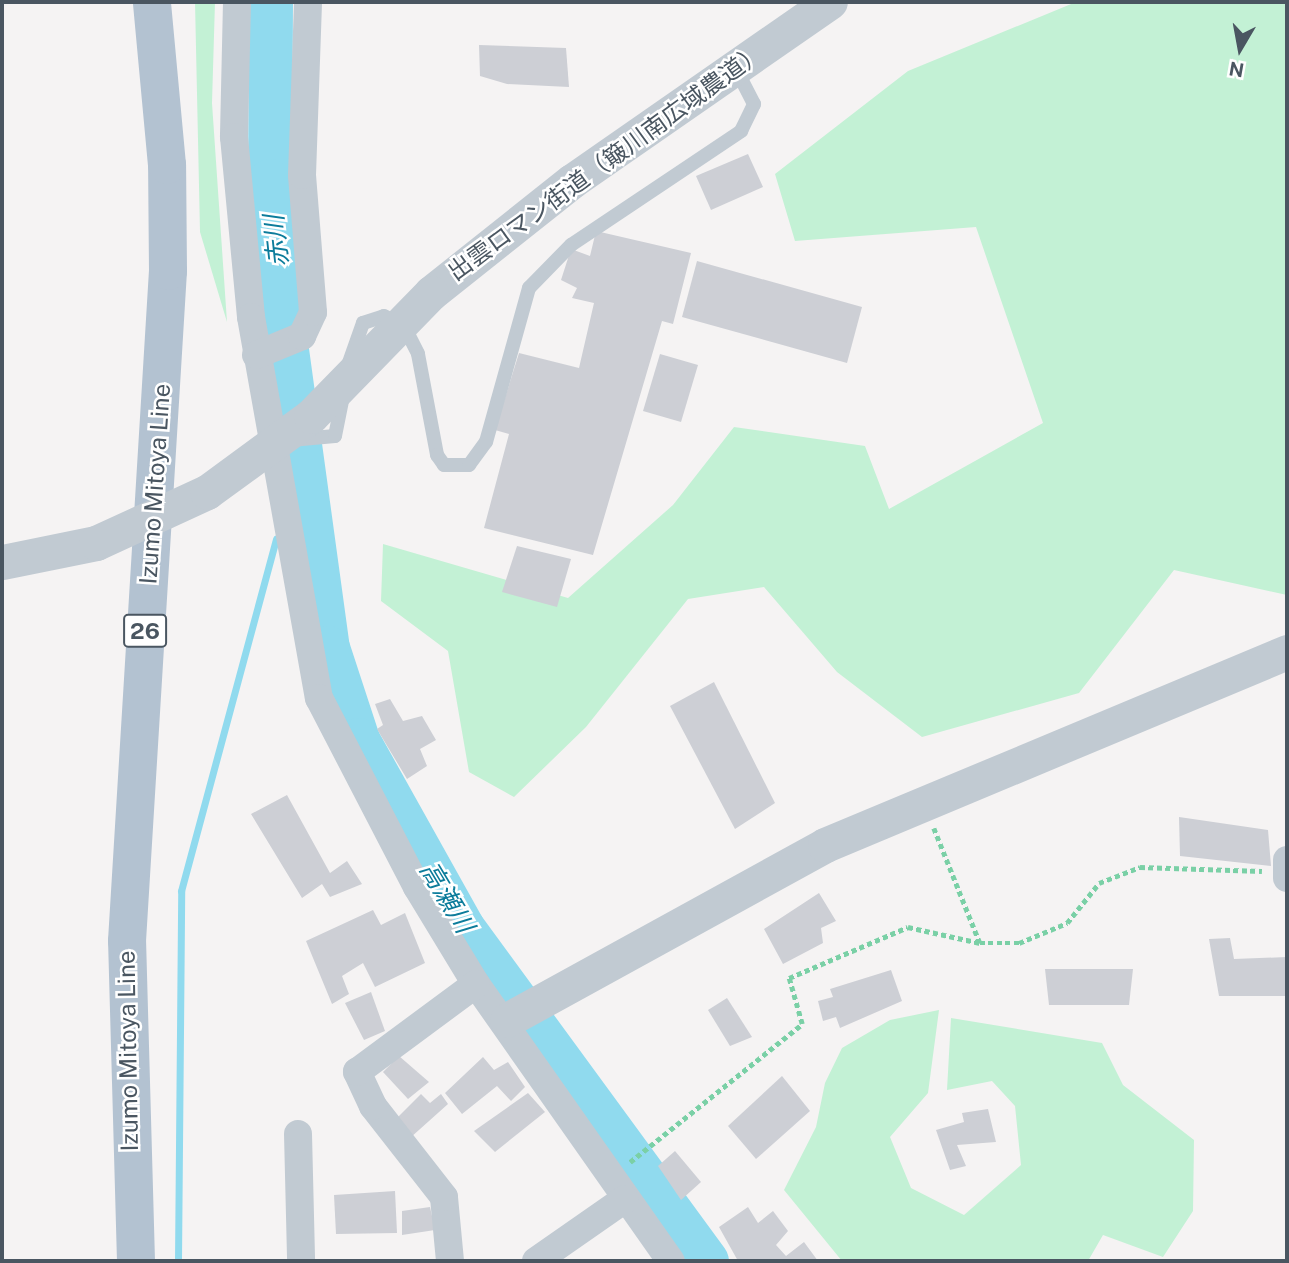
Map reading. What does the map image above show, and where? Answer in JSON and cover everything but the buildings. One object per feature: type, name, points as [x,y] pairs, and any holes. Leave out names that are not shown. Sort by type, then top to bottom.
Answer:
[{"type":"main road","name":"Izumo Mitoya Line","points":[[136,1261],[127,941],[168,271],[167,165],[152,2]]},
{"type":"street","points":[[237,2],[234,137],[263,353],[282,439],[319,698],[416,887],[476,984],[521,1013],[625,1199],[671,1261]]},
{"type":"street","points":[[263,353],[302,336],[314,304],[302,175],[308,2]]},
{"type":"street","name":"出雲ロマン街道（簸川南広域農道）","points":[[2,562],[96,543],[207,492],[311,416],[431,293],[495,238],[734,66],[830,2]]},
{"type":"street","points":[[521,1013],[825,845],[1287,652]]},
{"type":"street","points":[[450,1261],[444,1197],[373,1106],[357,1072],[476,984]]},
{"type":"street","points":[[298,1134],[301,1261]]},
{"type":"street","points":[[536,1261],[625,1199]]},
{"type":"lane","points":[[282,439],[326,440],[340,430],[356,334],[363,323],[384,316],[404,326],[418,354],[438,455],[444,465],[469,465],[486,442],[529,288],[570,245],[741,131],[754,104],[734,66]]},
{"type":"path","points":[[924,803],[979,943]]},
{"type":"path","points":[[639,1155],[802,1024],[789,978],[908,927],[979,943],[1019,943],[1067,923],[1099,883],[1140,867],[1286,870]]},
{"type":"green space","points":[[195,2],[215,2],[212,103],[227,322],[200,232]]},
{"type":"green space","points":[[1076,2],[1287,2],[1287,595],[1174,570],[1079,693],[922,737],[837,672],[764,587],[688,599],[586,727],[514,797],[469,772],[448,651],[381,601],[383,544],[568,598],[673,505],[734,427],[865,446],[889,509],[1043,423],[976,227],[795,241],[775,174],[908,71]]},
{"type":"green space","points":[[939,1010],[928,1093],[890,1137],[911,1188],[964,1215],[1021,1165],[1015,1106],[992,1081],[947,1090],[951,1018],[1102,1043],[1123,1085],[1194,1140],[1193,1211],[1163,1257],[1103,1235],[1088,1261],[842,1261],[784,1190],[816,1127],[825,1083],[842,1048],[890,1020]]},
{"type":"waterway","name":"高瀬川","points":[[271,2],[270,181],[287,350],[328,648],[358,740],[463,928],[707,1261]]},
{"type":"waterway","points":[[296,503],[308,479]]},
{"type":"waterway","points":[[178,1261],[181,891],[276,539]]},
{"type":"water label","name":"赤川","points":[[276,241]]}]
